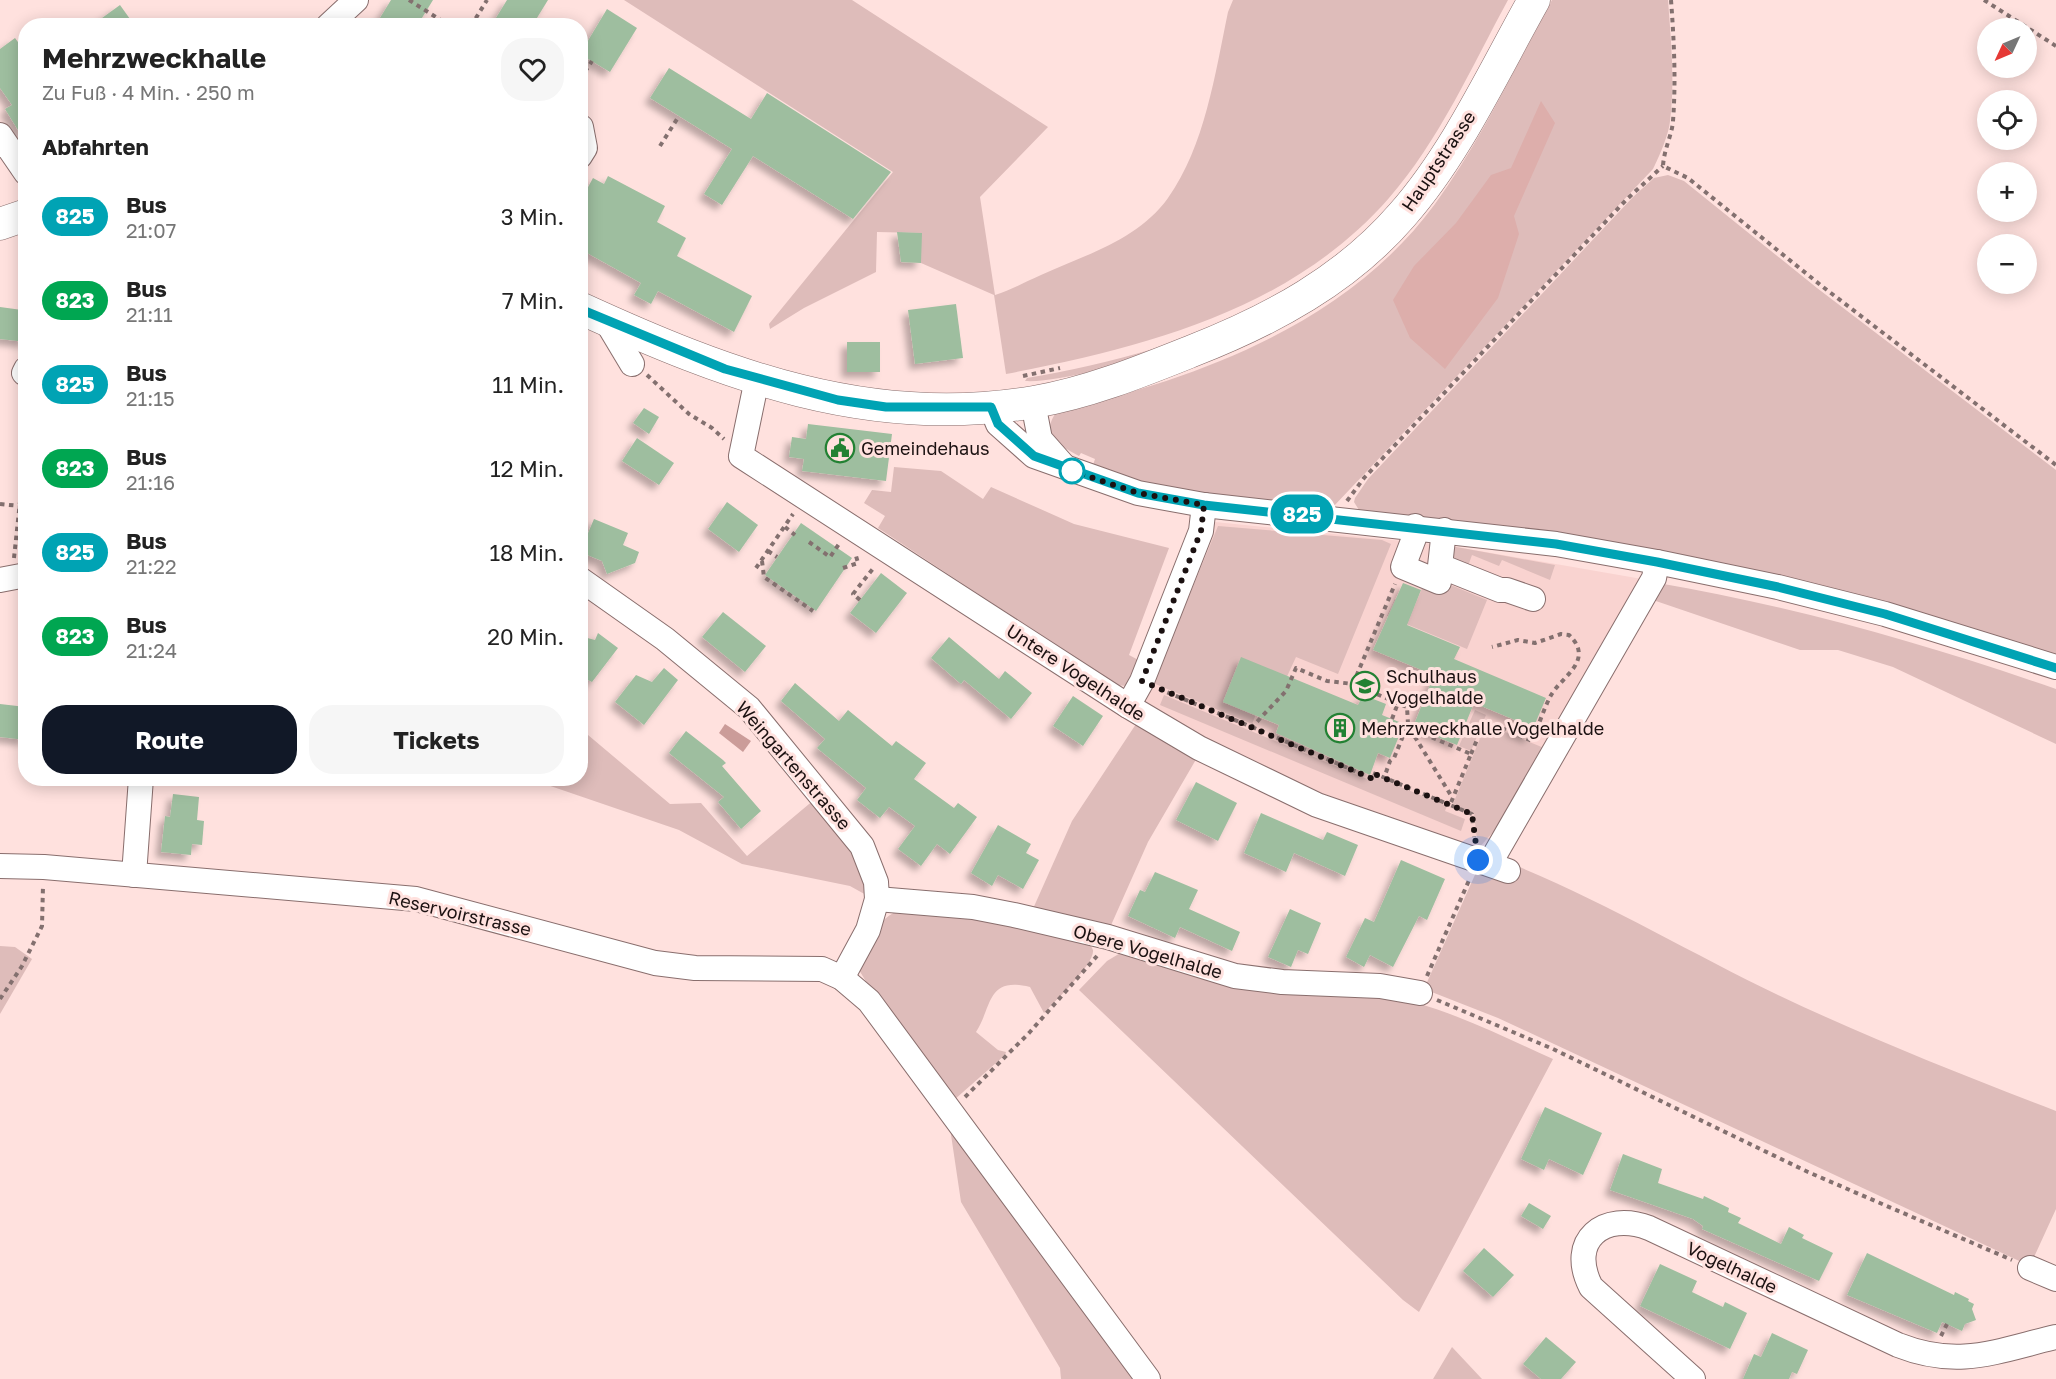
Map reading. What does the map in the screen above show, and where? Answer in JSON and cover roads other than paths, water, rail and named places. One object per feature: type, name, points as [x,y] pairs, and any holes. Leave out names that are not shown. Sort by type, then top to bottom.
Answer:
[{"type":"main road","name":"Hauptstrasse","points":[[593,314],[676,351],[772,383],[870,406],[1011,393],[1146,368],[1233,335],[1284,310],[1328,283],[1369,249],[1402,215],[1432,176],[1534,0]]},
{"type":"main road","points":[[0,224],[18,218]]},
{"type":"street","points":[[336,18],[356,0]]},
{"type":"street","points":[[0,135],[18,161]]},
{"type":"street","points":[[593,314],[632,363]]},
{"type":"street","name":"Untere Vogelhalde","points":[[772,383],[741,456],[1128,706],[1199,748],[1317,805],[1492,864],[1653,578],[1657,562]]},
{"type":"street","points":[[1011,393],[998,424],[1020,447],[1049,464],[1138,493],[1204,505],[1415,526],[1556,544],[1657,562],[1778,587],[1885,614],[2056,668]]},
{"type":"street","points":[[1011,393],[1052,455],[1072,471]]},
{"type":"street","points":[[1128,706],[1142,681],[1201,531],[1204,505]]},
{"type":"street","points":[[1415,526],[1414,538],[1403,567],[1439,582]]},
{"type":"street","points":[[1444,530],[1440,566],[1500,590],[1507,590],[1533,599]]},
{"type":"street","name":"Weingartenstrasse","points":[[588,585],[665,639],[749,708],[862,846],[876,882],[877,899],[868,930],[842,978]]},
{"type":"street","points":[[134,875],[140,786]]},
{"type":"street","name":"Reservoirstrasse","points":[[0,866],[44,867],[416,899],[655,963],[695,968],[822,969],[842,978]]},
{"type":"street","name":"Obere Vogelhalde","points":[[877,899],[973,907],[1108,937],[1235,976],[1282,982],[1380,986],[1420,993]]},
{"type":"street","points":[[842,978],[869,1001],[1148,1379]]},
{"type":"street","name":"Vogelhalde","points":[[1693,1379],[1591,1287],[1583,1268],[1583,1256],[1588,1241],[1600,1228],[1623,1221],[1642,1225],[1898,1345],[1924,1355],[1963,1358],[2056,1337]]},
{"type":"street","points":[[2030,1268],[2056,1279]]},
{"type":"place","name":"Gemeindehaus","points":[[840,448]]},
{"type":"place","name":"Schulhaus Vogelhalde","points":[[1365,686]]},
{"type":"place","name":"Mehrzweckhalle Vogelhalde","points":[[1340,728]]}]
